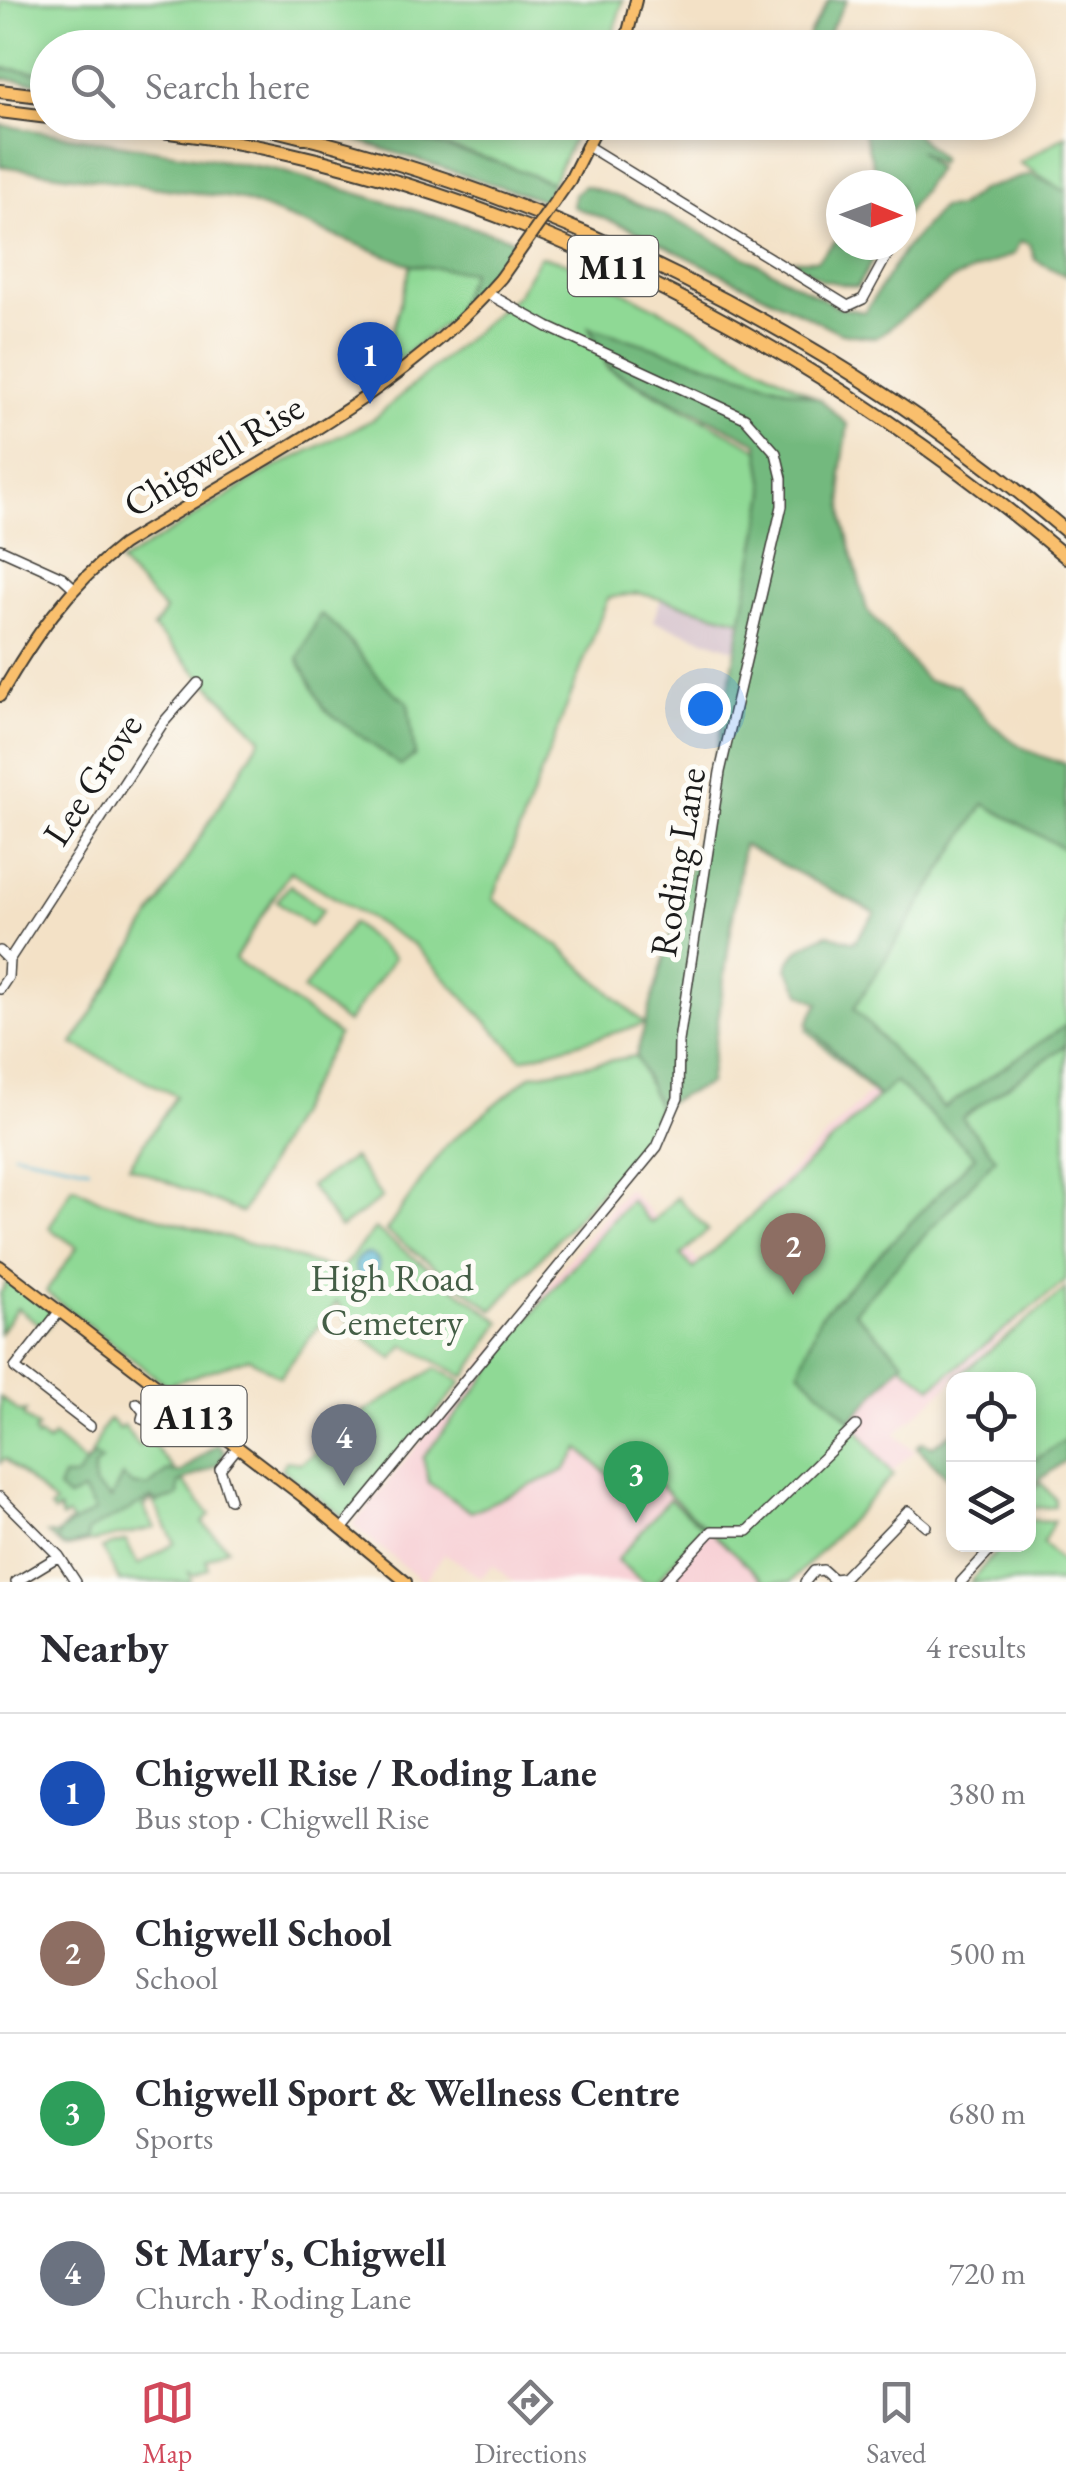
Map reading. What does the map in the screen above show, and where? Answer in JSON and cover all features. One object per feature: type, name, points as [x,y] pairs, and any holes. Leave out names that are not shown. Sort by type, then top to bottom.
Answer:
[{"type":"highway","points":[[0,91],[30,95]]},
{"type":"highway","points":[[0,111],[30,115]]},
{"type":"highway","name":"M11","points":[[226,140],[299,155],[409,186],[585,253],[665,290],[825,379],[906,432],[1066,557]]},
{"type":"highway","name":"M11","points":[[313,140],[514,205],[695,283],[840,368],[1066,531]]},
{"type":"main road","points":[[628,30],[636,0]]},
{"type":"main road","points":[[488,293],[570,180],[592,140]]},
{"type":"main road","name":"Chigwell Rise","points":[[0,696],[24,654],[73,587],[122,545],[379,390],[437,346],[488,293]]},
{"type":"main road","name":"A113","points":[[0,1266],[343,1528],[406,1582]]},
{"type":"street","points":[[589,147],[848,306],[863,299],[883,260]]},
{"type":"street","name":"Roding Lane","points":[[343,1528],[658,1147],[678,1098],[679,1041],[720,772],[782,506],[776,453],[745,418],[572,339],[488,293]]},
{"type":"street","points":[[0,549],[62,577],[73,587]]},
{"type":"street","name":"Lee Grove","points":[[0,989],[8,977],[8,960],[163,722],[198,683]]},
{"type":"street","points":[[0,951],[8,960]]},
{"type":"street","points":[[58,1312],[15,1368],[90,1426]]},
{"type":"street","points":[[137,1403],[144,1412],[142,1419],[150,1422],[162,1416],[172,1400]]},
{"type":"street","points":[[664,1582],[712,1530],[748,1531],[856,1426]]},
{"type":"street","points":[[230,1499],[220,1470],[237,1448]]},
{"type":"street","points":[[0,1497],[59,1556],[76,1582]]},
{"type":"street","points":[[805,1582],[814,1571],[843,1578],[908,1511],[926,1526]]},
{"type":"street","points":[[961,1582],[989,1552]]},
{"type":"street","points":[[16,1582],[59,1556]]},
{"type":"shaded area","points":[[664,591],[743,621],[736,650],[653,621]]},
{"type":"shaded area","points":[[883,1079],[1066,1278],[963,1372],[946,1372],[946,1387],[895,1434],[915,1452],[901,1462],[794,1582],[514,1582],[492,1565],[481,1578],[445,1554],[423,1582],[353,1525],[627,1188],[700,1264],[726,1244],[768,1194]]},
{"type":"green space","points":[[0,0],[623,0],[614,30],[30,30],[30,71],[0,68]]},
{"type":"green space","points":[[829,0],[847,0],[830,30],[811,30]]},
{"type":"green space","points":[[0,68],[30,71],[30,82],[0,78]]},
{"type":"green space","points":[[0,125],[30,130],[30,140],[93,140],[274,169],[519,241],[452,318],[471,272],[411,265],[239,199],[0,166]]},
{"type":"green space","points":[[1066,135],[1066,192],[1020,163]]},
{"type":"green space","points":[[356,140],[420,140],[492,160],[552,183],[545,201]]},
{"type":"green space","points":[[420,140],[573,140],[552,183],[492,160]]},
{"type":"green space","points":[[866,140],[922,140],[941,159],[938,164],[918,150],[937,169],[916,199],[916,170],[875,170]]},
{"type":"green space","points":[[1031,174],[1066,192],[1066,276],[1035,260],[1030,244],[1020,241],[1014,254],[953,279],[876,338],[841,333],[627,227],[573,207],[574,194],[584,186],[618,197],[684,225],[841,308],[865,312],[898,260],[916,260],[916,236],[941,208],[958,207],[980,190]]},
{"type":"green space","points":[[826,251],[826,260],[873,260],[857,287],[822,280],[791,260],[817,260]]},
{"type":"green space","points":[[540,256],[565,262],[677,318],[815,397],[589,328],[608,369],[759,449],[766,493],[743,621],[638,593],[608,598],[493,899],[561,948],[645,1024],[522,1059],[414,945],[290,871],[235,959],[338,1035],[242,1213],[129,1166],[176,1096],[73,1044],[261,738],[153,628],[165,611],[120,563],[266,472],[374,419],[517,295]]},
{"type":"green space","points":[[411,265],[472,272],[452,318],[380,374]]},
{"type":"green space","points":[[589,327],[820,399],[848,425],[841,473],[844,523],[867,610],[927,681],[958,685],[1005,735],[1033,753],[1066,763],[1066,850],[984,804],[854,1008],[944,1108],[1066,1025],[1066,1045],[962,1118],[996,1158],[854,1312],[904,1361],[851,1421],[799,1371],[820,1316],[975,1156],[895,1082],[879,1097],[807,1024],[819,1003],[802,994],[787,968],[790,961],[803,946],[828,934],[854,942],[875,913],[743,845],[709,1084],[658,1106],[636,1056],[703,822],[766,493],[758,443],[612,370]]},
{"type":"green space","points":[[320,614],[344,635],[383,682],[408,702],[415,755],[401,766],[324,709],[298,659]]},
{"type":"green space","points":[[983,798],[1066,849],[1066,1281],[946,1372],[932,1387],[900,1364],[851,1421],[893,1475],[791,1582],[766,1582],[649,1476],[631,1496],[580,1449],[565,1470],[471,1512],[429,1483],[423,1458],[486,1377],[506,1344],[630,1200],[651,1223],[677,1197],[708,1230],[681,1255],[694,1269],[878,1098],[807,1030],[819,1003]]},
{"type":"green space","points":[[290,885],[323,910],[310,926],[277,901]]},
{"type":"green space","points":[[352,923],[394,958],[347,1023],[303,990]]},
{"type":"green space","points":[[636,1056],[660,1103],[641,1147],[493,1310],[386,1231],[446,1145],[531,1075]]},
{"type":"green space","points":[[353,1158],[382,1198],[340,1228],[310,1186]]},
{"type":"green space","name":"High Road Cemetery","points":[[73,1186],[98,1199],[339,1271],[375,1229],[501,1322],[465,1377],[405,1345],[393,1359],[353,1329],[337,1302],[280,1377],[249,1358],[166,1385],[46,1292],[77,1247],[49,1228]]},
{"type":"green space","points":[[8,1280],[57,1314],[46,1329],[17,1308],[0,1333],[0,1294]]},
{"type":"green space","points":[[1066,1289],[1066,1445],[1036,1467],[1036,1372],[963,1372]]},
{"type":"green space","points":[[436,1368],[462,1382],[346,1519],[281,1469],[286,1461],[300,1463],[322,1448],[340,1427]]},
{"type":"green space","points":[[0,1397],[19,1412],[26,1411],[23,1416],[38,1428],[34,1431],[37,1438],[39,1435],[48,1442],[53,1436],[85,1463],[110,1419],[119,1429],[123,1425],[139,1446],[148,1438],[210,1515],[202,1523],[228,1548],[206,1560],[208,1568],[194,1575],[189,1572],[191,1580],[187,1582],[120,1582],[102,1548],[126,1541],[138,1565],[175,1543],[152,1500],[143,1507],[155,1528],[64,1548],[48,1534],[56,1535],[72,1521],[67,1515],[62,1519],[59,1509],[54,1513],[50,1509],[55,1504],[5,1459],[0,1463]]},
{"type":"green space","points":[[946,1437],[946,1476],[917,1447],[922,1442],[933,1446]]},
{"type":"green space","points":[[1066,1439],[1066,1460],[1036,1483],[1036,1459]]},
{"type":"green space","points":[[217,1444],[225,1452],[218,1465],[179,1483],[178,1496],[157,1502],[152,1498],[88,1531],[87,1541],[65,1547],[57,1541],[60,1532],[95,1511],[83,1492],[68,1498],[58,1489],[63,1477],[76,1477],[92,1455],[101,1460],[94,1467],[94,1485],[111,1499],[122,1476],[132,1484],[148,1487],[167,1471],[180,1473]]},
{"type":"green space","points":[[1041,1483],[1055,1499],[1055,1507],[1036,1508],[1036,1486]]},
{"type":"green space","points":[[669,1499],[703,1527],[656,1582],[643,1582],[617,1560]]},
{"type":"green space","points":[[1036,1520],[1054,1521],[1043,1543],[1066,1567],[1066,1582],[970,1582],[996,1552],[1036,1552]]},
{"type":"water","points":[[367,1254],[376,1257],[376,1275],[367,1278],[358,1275],[355,1266],[358,1257]]},
{"type":"waterway","points":[[14,1153],[89,1168]]},
{"type":"place","name":"Chigwell Rise / Roding Lane","points":[[370,404]]},
{"type":"place","name":"Chigwell School","points":[[793,1295]]},
{"type":"place","name":"St Mary's, Chigwell","points":[[344,1486]]},
{"type":"place","name":"Chigwell Sport & Wellness Centre","points":[[636,1523]]}]
